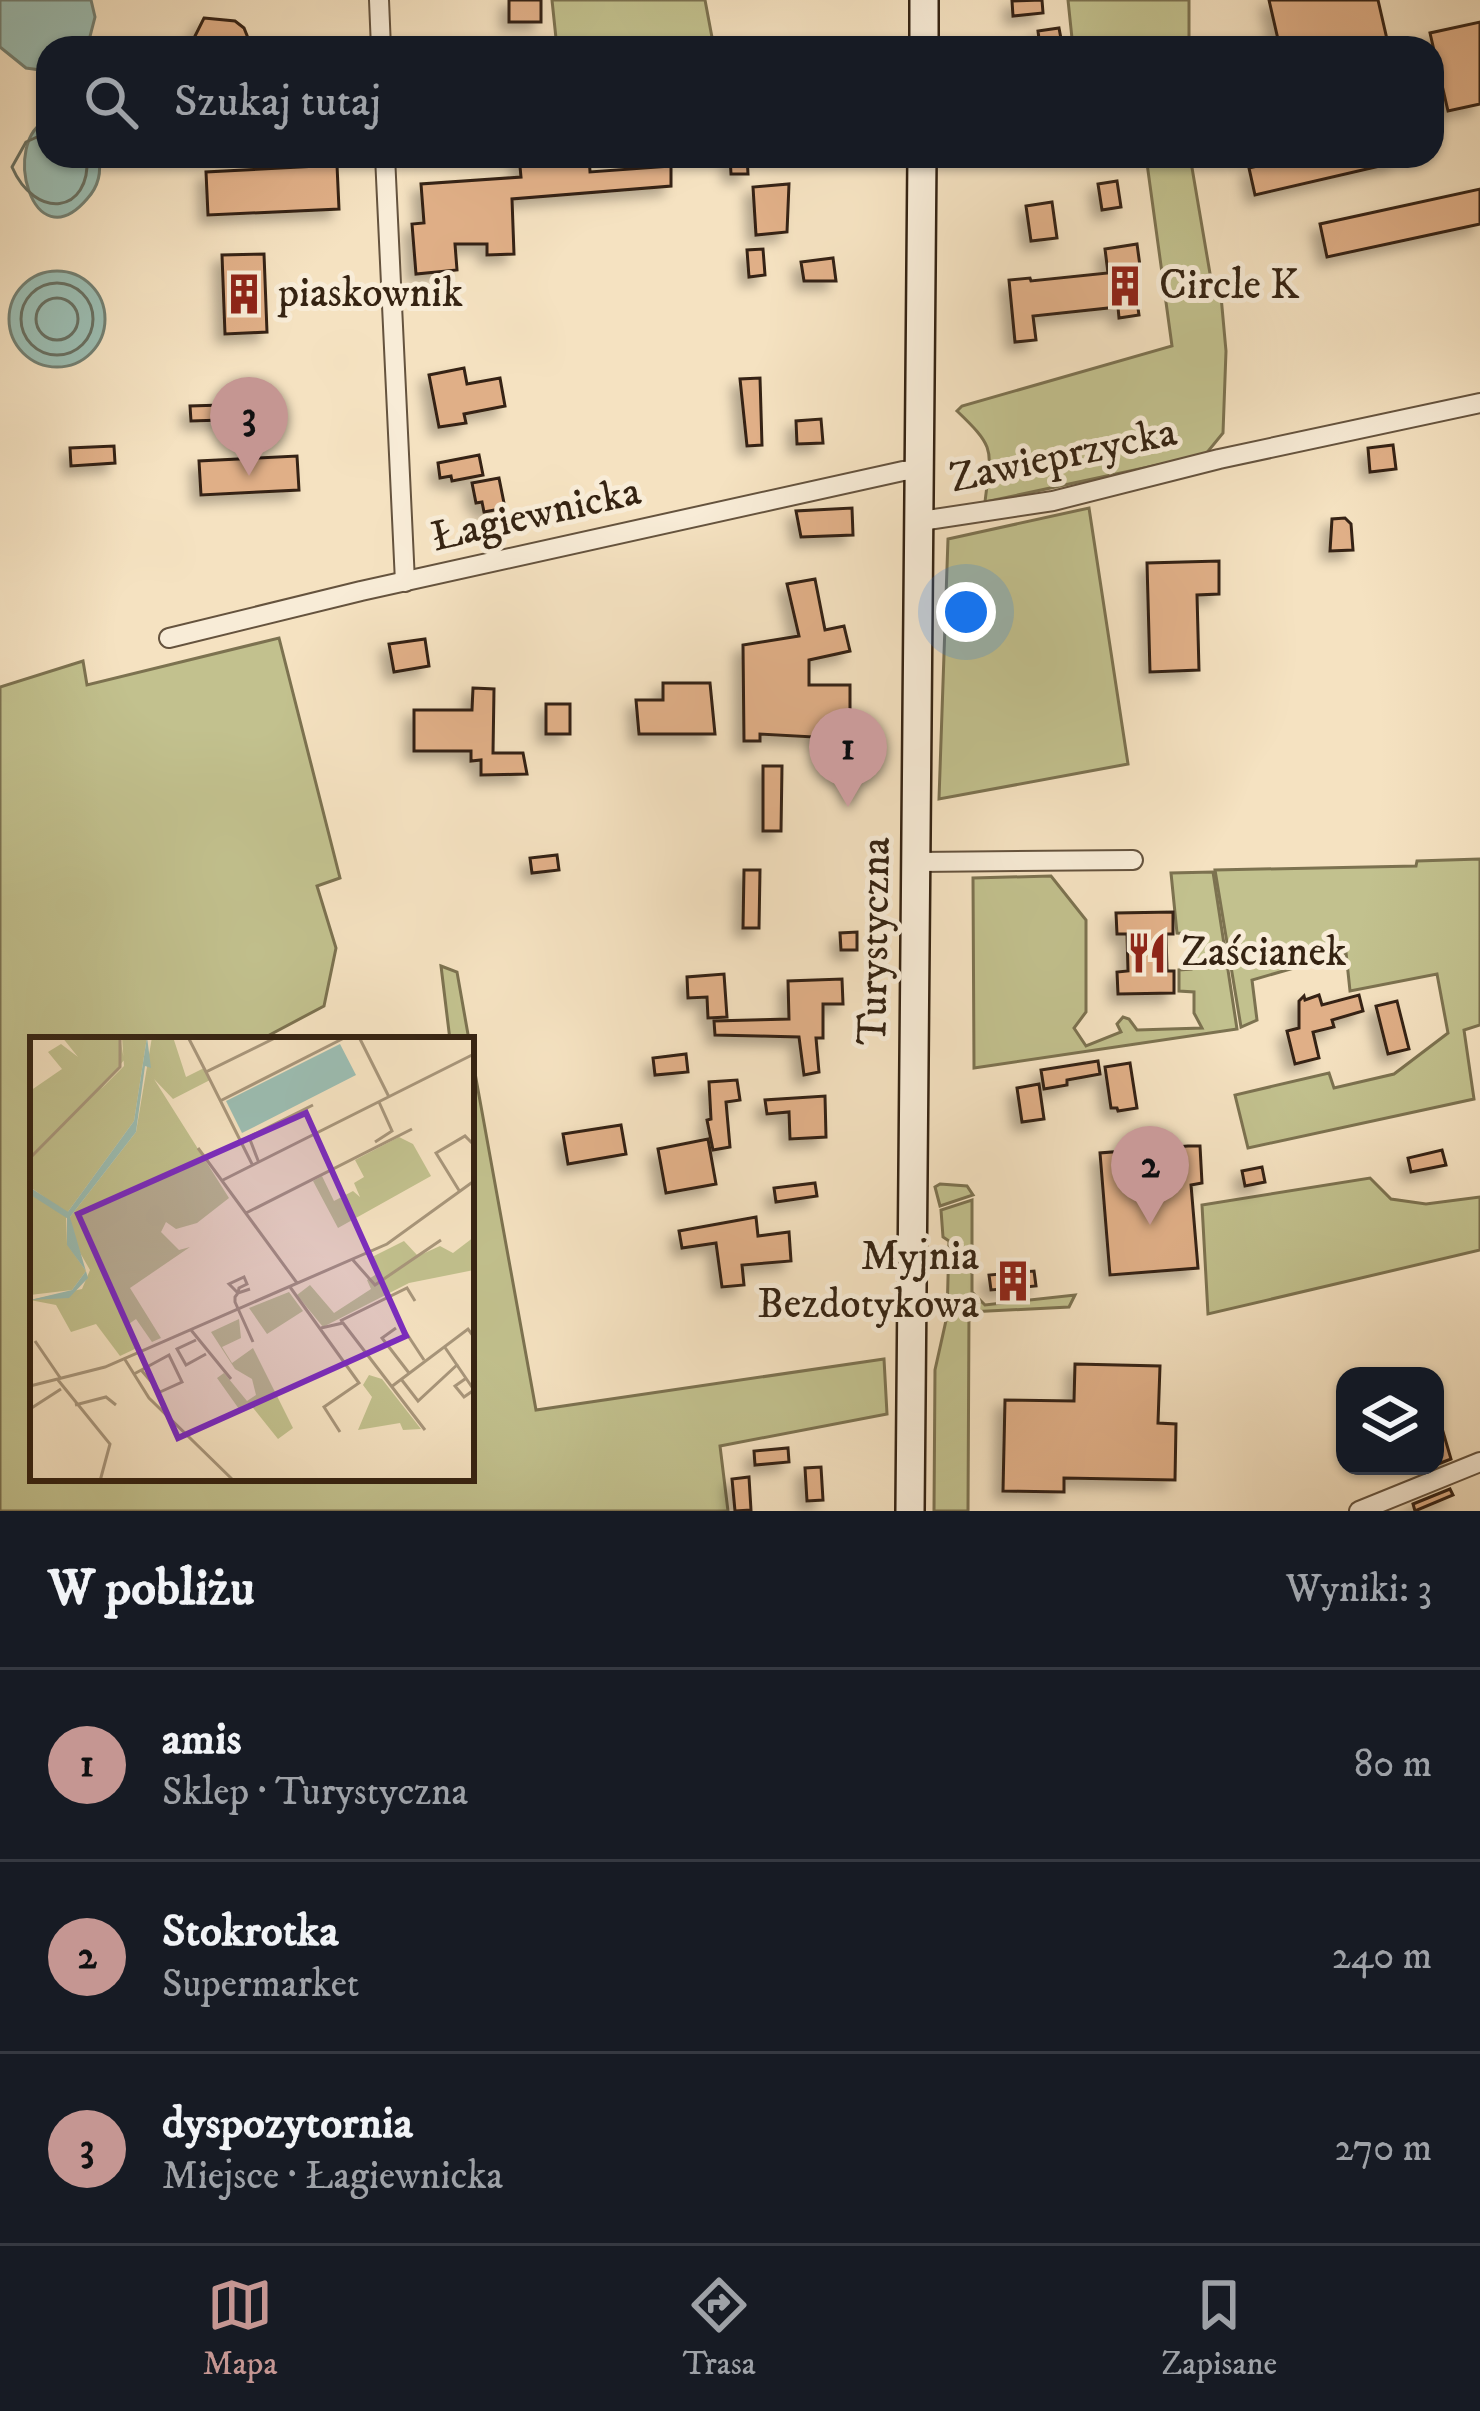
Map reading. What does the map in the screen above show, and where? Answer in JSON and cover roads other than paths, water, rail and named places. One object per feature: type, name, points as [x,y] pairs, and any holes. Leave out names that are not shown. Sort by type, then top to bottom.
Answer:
[{"type":"main road","points":[[924,0],[924,36]]},
{"type":"main road","name":"Turystyczna","points":[[910,1511],[922,168]]},
{"type":"street","points":[[379,0],[380,36]]},
{"type":"street","points":[[386,168],[405,582]]},
{"type":"street","name":"Zawieprzycka","points":[[921,521],[1053,501],[1219,459],[1480,403]]},
{"type":"street","name":"Łagiewnicka","points":[[169,638],[921,470]]},
{"type":"street","points":[[918,862],[1133,860]]},
{"type":"street","points":[[1359,1511],[1480,1462]]},
{"type":"water","points":[[0,0],[91,0],[95,17],[90,36],[36,36],[36,69],[26,68],[0,47]]},
{"type":"water","points":[[34,131],[36,168],[99,168],[94,189],[68,215],[51,216],[38,207],[29,191],[26,149]]},
{"type":"water","points":[[57,271],[91,285],[105,319],[91,353],[57,367],[23,353],[9,319],[23,285]]},
{"type":"place","name":"Circle K","points":[[1125,286]]},
{"type":"place","name":"piaskownik","points":[[244,294]]},
{"type":"place","name":"dyspozytornia","points":[[249,476]]},
{"type":"place","name":"amis","points":[[848,807]]},
{"type":"place","name":"Zaścianek","points":[[1147,953]]},
{"type":"place","name":"Stokrotka","points":[[1150,1225]]},
{"type":"place","name":"Myjnia Bezdotykowa","points":[[1013,1281]]}]
